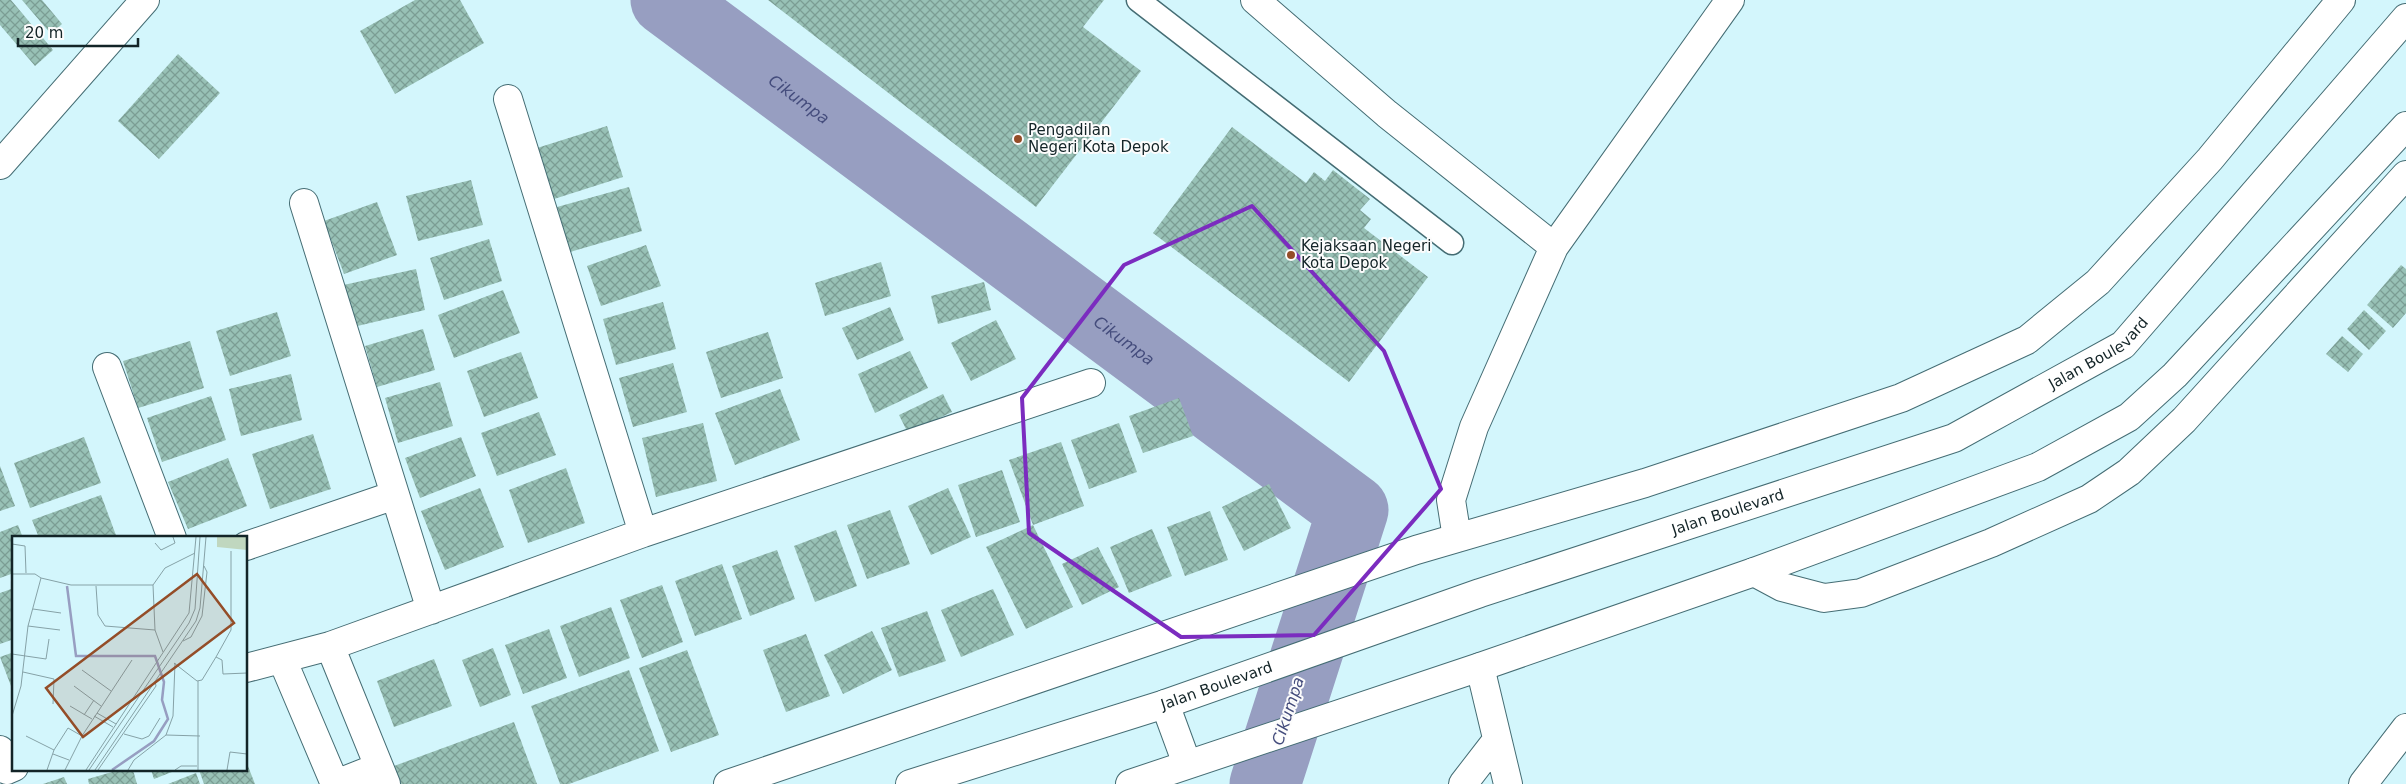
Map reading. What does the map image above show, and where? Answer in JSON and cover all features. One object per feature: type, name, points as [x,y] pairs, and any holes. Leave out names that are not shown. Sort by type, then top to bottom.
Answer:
[{"type":"street","points":[[0,165],[146,0]]},
{"type":"street","points":[[1255,0],[1387,114],[1554,246]]},
{"type":"street","points":[[1457,538],[1451,500],[1474,427],[1554,246],[1730,0]]},
{"type":"street","points":[[728,784],[1416,550],[1645,483],[1901,398],[2027,340],[2098,282],[2210,159],[2341,0]]},
{"type":"street","name":"Jalan Boulevard","points":[[910,784],[1165,704],[1480,593],[1954,438],[2123,344],[2406,18]]},
{"type":"street","points":[[508,99],[643,533]]},
{"type":"street","points":[[1130,784],[1172,773],[1754,572],[2038,467],[2129,417],[2175,375],[2406,126]]},
{"type":"street","points":[[1754,572],[1782,587],[1824,598],[1861,593],[1991,543],[2089,499],[2129,472],[2184,420],[2406,175]]},
{"type":"street","points":[[304,203],[431,610]]},
{"type":"street","points":[[107,367],[171,536]]},
{"type":"street","points":[[248,668],[330,646],[643,533],[1091,383]]},
{"type":"street","points":[[248,545],[395,495]]},
{"type":"street","points":[[282,659],[336,784],[383,775],[330,646]]},
{"type":"street","points":[[1480,667],[1508,784]]},
{"type":"street","points":[[1165,704],[1172,773]]},
{"type":"street","points":[[2363,784],[2406,728]]},
{"type":"street","points":[[1463,784],[1497,740]]},
{"type":"lane","points":[[1138,0],[1452,243]]},
{"type":"highlighted area","points":[[1252,206],[1384,351],[1441,489],[1314,635],[1181,637],[1029,533],[1022,398],[1124,265]]},
{"type":"building","points":[[0,0],[11,0],[53,50],[35,66],[0,25]]},
{"type":"building","points":[[22,0],[42,0],[62,24],[51,34]]},
{"type":"building","points":[[415,0],[460,0],[484,43],[395,94],[360,31]]},
{"type":"building","name":"Pengadilan Negeri Kota Depok","points":[[768,0],[1104,0],[1083,27],[1141,71],[1036,207]]},
{"type":"building","points":[[178,54],[220,93],[159,159],[118,121]]},
{"type":"building","points":[[607,126],[623,177],[554,199],[537,148]]},
{"type":"building","name":"Kejaksaan Negeri Kota Depok","points":[[1232,127],[1306,183],[1314,172],[1325,181],[1333,170],[1370,199],[1360,210],[1371,219],[1364,228],[1428,277],[1349,382],[1153,233]]},
{"type":"building","points":[[471,180],[483,225],[418,241],[406,196]]},
{"type":"building","points":[[629,187],[642,231],[570,252],[557,207]]},
{"type":"building","points":[[377,202],[397,255],[344,274],[324,221]]},
{"type":"building","points":[[489,239],[502,281],[444,300],[430,258]]},
{"type":"building","points":[[646,245],[661,286],[601,306],[587,266]]},
{"type":"building","points":[[881,262],[891,296],[825,316],[815,283]]},
{"type":"building","points":[[2401,265],[2406,269],[2406,313],[2393,328],[2367,305]]},
{"type":"building","points":[[416,269],[425,310],[349,328],[339,286]]},
{"type":"building","points":[[984,282],[991,310],[938,324],[931,296]]},
{"type":"building","points":[[503,290],[520,333],[454,358],[438,315]]},
{"type":"building","points":[[663,302],[676,349],[616,365],[603,319]]},
{"type":"building","points":[[890,307],[904,340],[857,360],[842,328]]},
{"type":"building","points":[[2364,310],[2386,331],[2369,350],[2347,329]]},
{"type":"building","points":[[277,312],[291,356],[230,376],[216,331]]},
{"type":"building","points":[[996,320],[1016,359],[971,381],[951,343]]},
{"type":"building","points":[[423,329],[435,370],[377,387],[365,346]]},
{"type":"building","points":[[768,332],[783,378],[721,398],[706,352]]},
{"type":"building","points":[[2342,336],[2363,354],[2348,372],[2326,354]]},
{"type":"building","points":[[190,341],[204,388],[138,408],[123,361]]},
{"type":"building","points":[[910,351],[928,388],[875,413],[858,374]]},
{"type":"building","points":[[521,352],[538,398],[484,417],[467,371]]},
{"type":"building","points":[[673,363],[687,412],[633,427],[619,378]]},
{"type":"building","points":[[291,374],[302,420],[241,436],[229,389]]},
{"type":"building","points":[[440,382],[453,426],[398,443],[385,398]]},
{"type":"building","points":[[780,389],[800,440],[735,465],[715,413]]},
{"type":"building","points":[[943,394],[952,412],[908,433],[899,415]]},
{"type":"building","points":[[211,396],[226,440],[162,462],[147,418]]},
{"type":"building","points":[[1179,398],[1193,436],[1143,453],[1129,416]]},
{"type":"building","points":[[539,412],[556,455],[497,476],[481,433]]},
{"type":"building","points":[[703,423],[717,481],[656,497],[642,438]]},
{"type":"building","points":[[1119,423],[1137,472],[1089,489],[1071,440]]},
{"type":"building","points":[[313,434],[331,489],[270,509],[252,454]]},
{"type":"building","points":[[84,437],[101,483],[30,508],[14,463]]},
{"type":"building","points":[[461,437],[476,476],[420,498],[405,458]]},
{"type":"building","points":[[1061,442],[1084,506],[1033,525],[1009,460]]},
{"type":"building","points":[[228,458],[247,506],[188,529],[168,482]]},
{"type":"building","points":[[0,466],[15,506],[0,511]]},
{"type":"building","points":[[566,468],[585,523],[528,543],[509,490]]},
{"type":"building","points":[[1002,470],[1020,522],[976,537],[958,485]]},
{"type":"building","points":[[1269,484],[1291,528],[1244,551],[1222,507]]},
{"type":"building","points":[[480,488],[504,547],[445,570],[421,511]]},
{"type":"building","points":[[948,488],[971,537],[931,555],[908,506]]},
{"type":"building","points":[[101,495],[116,536],[38,536],[32,520]]},
{"type":"building","points":[[890,510],[910,564],[867,579],[847,525]]},
{"type":"building","points":[[1210,511],[1228,560],[1185,576],[1167,527]]},
{"type":"building","points":[[18,525],[22,536],[12,536],[12,574],[0,578],[0,532]]},
{"type":"building","points":[[1033,525],[1073,607],[1026,629],[986,547]]},
{"type":"building","points":[[1152,529],[1172,576],[1129,593],[1110,547]]},
{"type":"building","points":[[836,530],[857,586],[815,602],[794,546]]},
{"type":"building","points":[[1098,547],[1119,587],[1082,605],[1062,564]]},
{"type":"building","points":[[777,550],[795,599],[750,616],[732,566]]},
{"type":"building","points":[[722,564],[742,619],[695,636],[675,581]]},
{"type":"building","points":[[662,585],[683,642],[642,658],[620,600]]},
{"type":"building","points":[[12,589],[12,640],[0,644],[0,593]]},
{"type":"building","points":[[993,589],[1014,635],[961,657],[941,610]]},
{"type":"building","points":[[611,607],[630,658],[579,677],[560,626]]},
{"type":"building","points":[[927,611],[946,661],[899,677],[881,628]]},
{"type":"building","points":[[549,629],[567,678],[523,694],[505,645]]},
{"type":"building","points":[[872,631],[892,670],[843,694],[824,655]]},
{"type":"building","points":[[806,634],[830,696],[786,712],[763,650]]},
{"type":"building","points":[[493,648],[511,695],[480,707],[462,660]]},
{"type":"building","points":[[687,650],[719,735],[671,752],[639,668]]},
{"type":"building","points":[[12,653],[12,689],[0,657]]},
{"type":"building","points":[[434,659],[452,706],[394,727],[377,681]]},
{"type":"building","points":[[629,670],[659,751],[569,784],[560,784],[531,706]]},
{"type":"building","points":[[514,722],[537,784],[401,784],[394,766]]},
{"type":"building","points":[[248,766],[255,784],[204,784],[200,772],[248,772]]},
{"type":"building","points":[[112,772],[134,772],[137,784],[89,784],[88,779]]},
{"type":"building","points":[[152,772],[172,772],[154,779]]},
{"type":"building","points":[[196,773],[200,784],[168,784]]},
{"type":"building","points":[[64,777],[67,784],[43,784]]},
{"type":"waterway","name":"Cikumpa","points":[[666,0],[1353,510],[1265,784]]},
{"type":"place","name":"Pengadilan Negeri Kota Depok","points":[[1018,139]]},
{"type":"place","name":"Kejaksaan Negeri Kota Depok","points":[[1291,255]]}]
